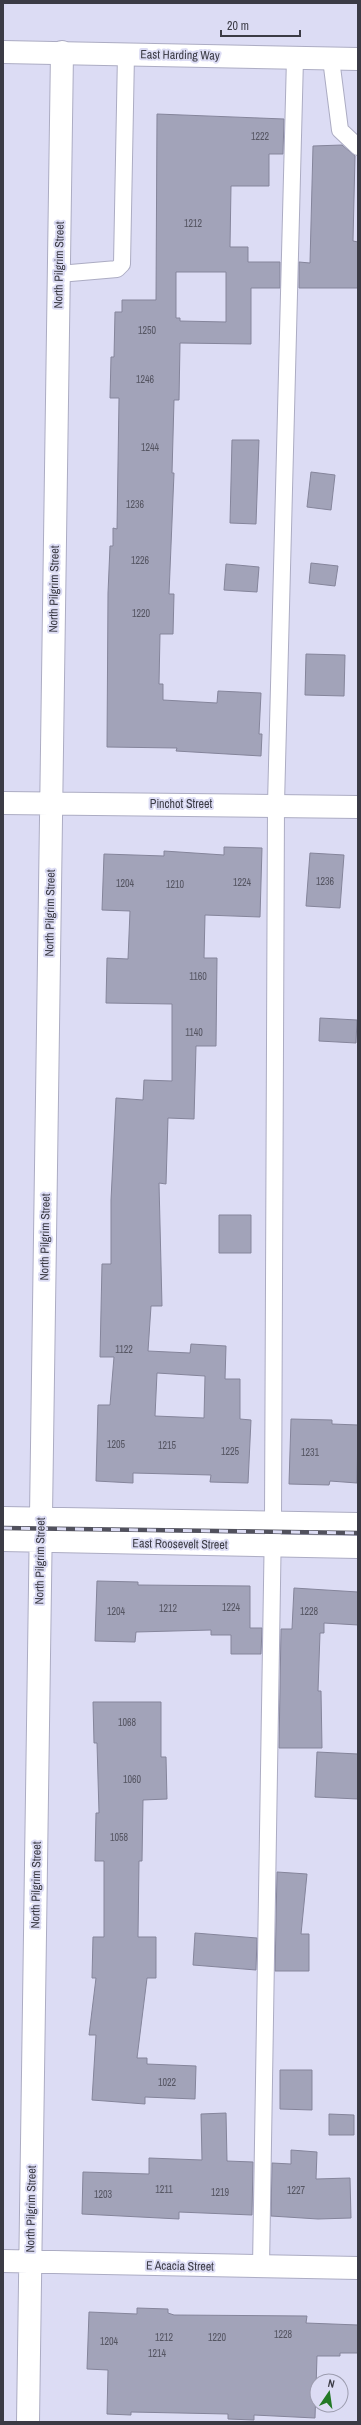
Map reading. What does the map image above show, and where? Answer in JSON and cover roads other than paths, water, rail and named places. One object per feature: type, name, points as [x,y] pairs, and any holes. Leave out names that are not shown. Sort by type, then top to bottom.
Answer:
[{"type":"street","name":"East Harding Way","points":[[3,52],[358,59]]},
{"type":"street","name":"North Pilgrim Street","points":[[28,2422],[62,52]]},
{"type":"street","name":"Pinchot Street","points":[[3,803],[276,804],[358,806]]},
{"type":"street","name":"East Roosevelt Street","points":[[3,1518],[358,1524]]},
{"type":"street","name":"East Roosevelt Street","points":[[3,1540],[272,1546],[358,1546]]},
{"type":"street","name":"E Acacia Street","points":[[3,2261],[358,2268]]},
{"type":"lane","points":[[59,274],[117,269],[122,264],[126,54]]},
{"type":"lane","points":[[261,2267],[273,1522],[276,804],[295,58]]},
{"type":"lane","points":[[331,58],[340,130],[358,146]]},
{"type":"railway","points":[[3,1528],[358,1533]]}]
